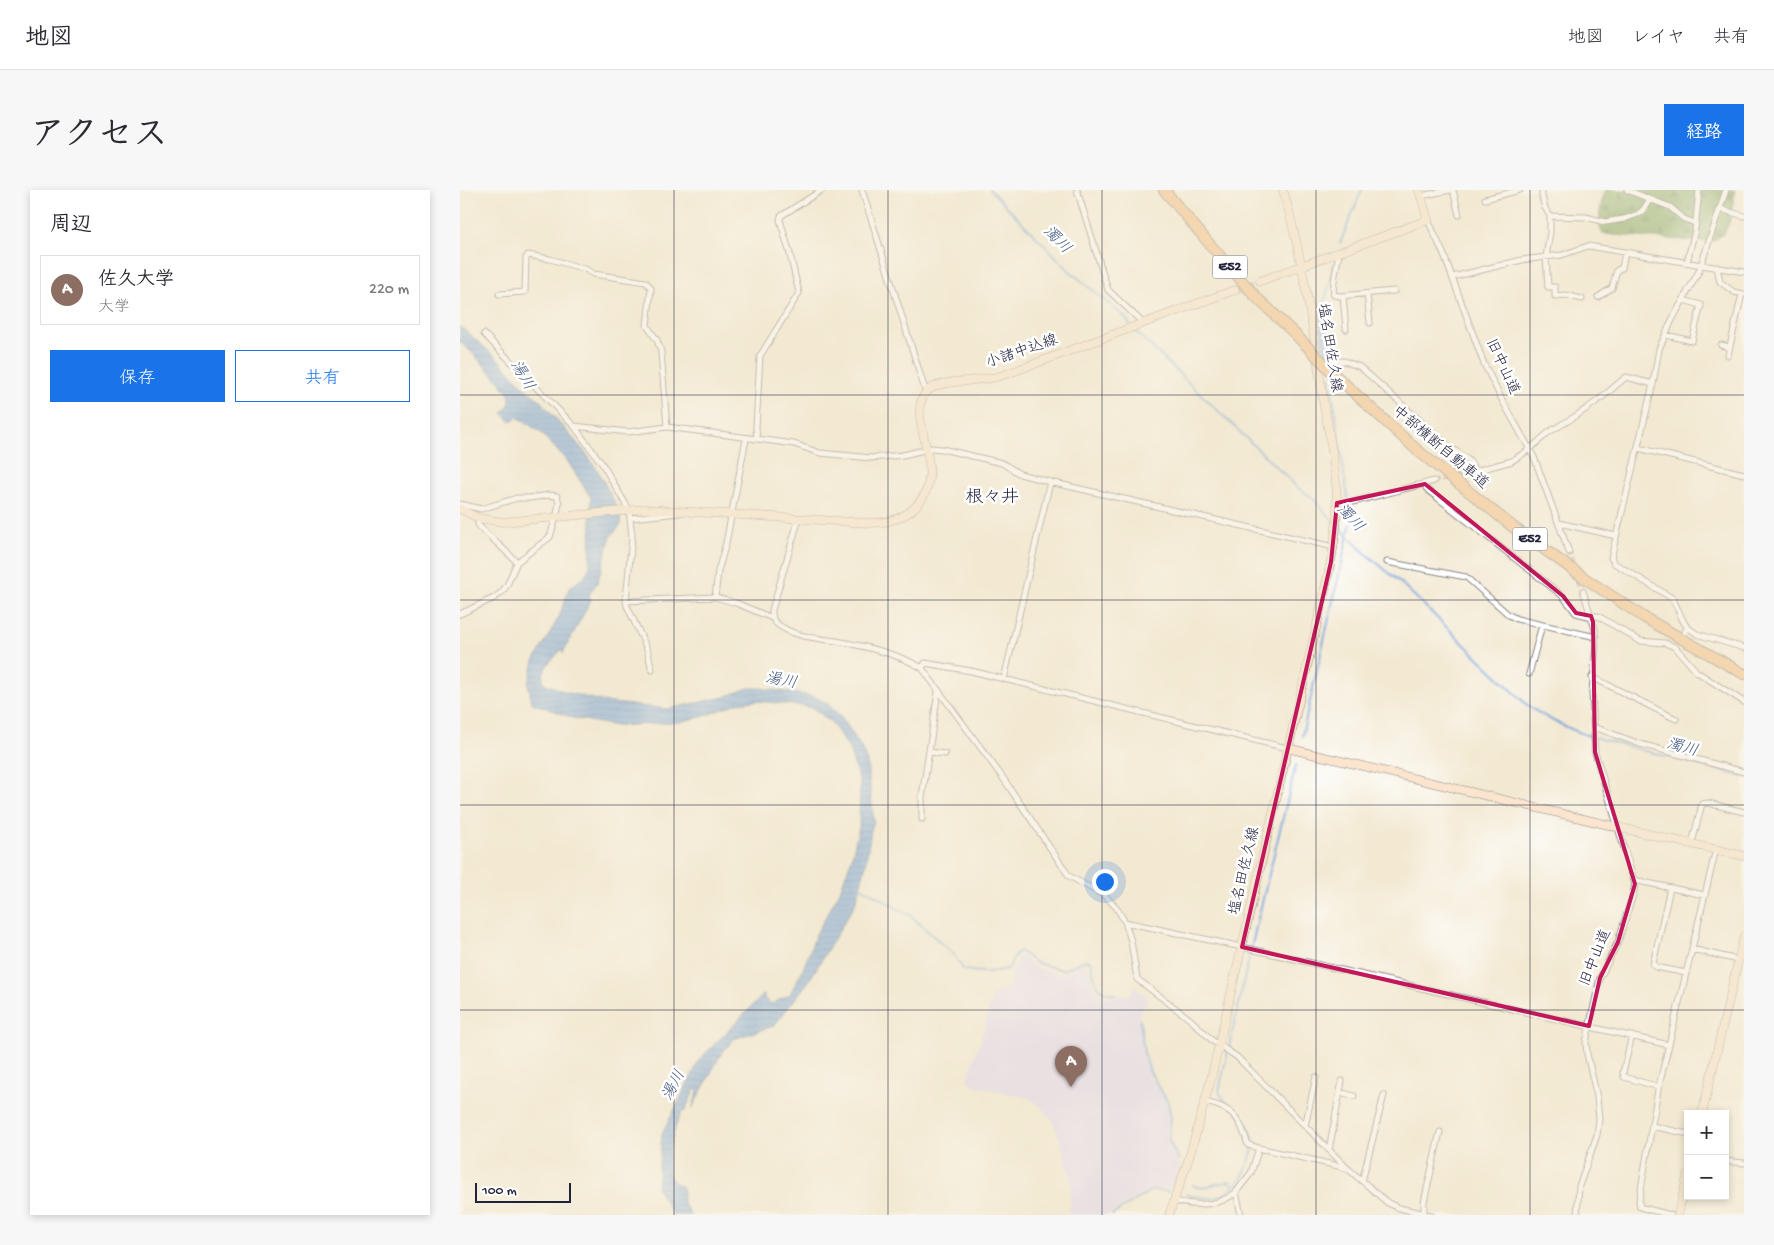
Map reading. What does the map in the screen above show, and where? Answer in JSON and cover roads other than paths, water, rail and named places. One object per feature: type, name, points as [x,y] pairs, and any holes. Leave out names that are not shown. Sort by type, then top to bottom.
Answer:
[{"type":"highway","name":"中部横断自動車道","points":[[1165,192],[1256,297],[1336,376],[1417,450],[1513,527],[1583,577],[1638,614],[1744,674]]},
{"type":"main road","name":"塩名田佐久線","points":[[1169,1215],[1224,1049],[1248,948],[1287,748],[1334,547],[1336,530],[1336,484],[1318,363],[1301,267],[1283,190]]},
{"type":"main road","name":"旧中山道","points":[[1420,193],[1428,220]]},
{"type":"main road","points":[[1260,281],[1428,220]]},
{"type":"main road","name":"小諸中込線","points":[[926,393],[933,387],[940,385],[1000,376],[1234,290]]},
{"type":"main road","points":[[462,512],[478,518],[504,522],[684,510],[874,523],[901,518],[914,509],[925,494],[930,471],[928,449],[919,417],[920,403],[926,393]]},
{"type":"main road","points":[[1287,748],[1744,856]]},
{"type":"main road","points":[[1703,1110],[1744,936]]},
{"type":"main road","points":[[1678,1215],[1684,1190]]},
{"type":"street","points":[[757,440],[760,356],[799,293],[780,220],[781,216],[822,190]]},
{"type":"street","points":[[862,190],[926,393]]},
{"type":"street","points":[[1077,190],[1108,290],[1140,324]]},
{"type":"street","points":[[1420,193],[1451,190],[1459,215]]},
{"type":"street","points":[[1485,199],[1520,190]]},
{"type":"street","points":[[1542,190],[1545,208],[1550,216],[1550,232],[1546,257],[1548,287],[1555,287],[1555,296],[1566,295],[1582,298]]},
{"type":"street","points":[[1627,190],[1670,207],[1684,219],[1696,224]]},
{"type":"street","points":[[1687,262],[1696,224],[1699,190]]},
{"type":"street","points":[[1726,190],[1701,264],[1659,349],[1653,384],[1616,536],[1612,561],[1672,598],[1686,629],[1744,648]]},
{"type":"street","points":[[1550,216],[1586,217],[1605,222],[1624,220],[1643,210],[1650,199]]},
{"type":"street","points":[[1720,209],[1744,216]]},
{"type":"street","name":"旧中山道","points":[[1428,220],[1453,277],[1484,364],[1530,449],[1569,552]]},
{"type":"street","points":[[1453,277],[1522,260],[1570,253],[1588,246],[1744,272]]},
{"type":"street","points":[[1598,297],[1612,288],[1617,270],[1622,268],[1625,252]]},
{"type":"street","points":[[1339,253],[1332,292],[1334,295],[1343,296],[1394,291]]},
{"type":"street","points":[[498,294],[525,292],[526,258],[528,255],[550,258],[585,269],[594,274],[646,282],[651,288],[647,326],[657,340],[661,352],[667,427]]},
{"type":"street","points":[[1717,267],[1720,282],[1734,292],[1743,294],[1728,355]]},
{"type":"street","points":[[1367,294],[1370,323]]},
{"type":"street","points":[[1343,296],[1346,329]]},
{"type":"street","points":[[1666,335],[1692,341],[1701,305],[1683,300]]},
{"type":"street","points":[[484,334],[574,426],[603,464],[628,513],[631,555],[626,601],[647,649],[652,670]]},
{"type":"street","points":[[1721,345],[1729,347]]},
{"type":"street","points":[[1318,363],[1344,360],[1360,367],[1450,447],[1467,459],[1475,471]]},
{"type":"street","points":[[1466,473],[1512,461],[1530,449],[1549,432],[1600,399],[1626,377],[1653,384]]},
{"type":"street","points":[[574,426],[628,432],[667,427],[794,444],[820,453],[871,458],[896,456],[928,449],[942,449],[1002,463],[1020,474],[1050,482],[1334,547]]},
{"type":"street","points":[[715,597],[718,571],[732,514],[746,439]]},
{"type":"street","points":[[1638,448],[1744,474]]},
{"type":"street","points":[[1337,503],[1347,503],[1434,481]]},
{"type":"street","points":[[1004,679],[1050,482]]},
{"type":"street","points":[[1425,484],[1429,491],[1563,596],[1576,613],[1598,616],[1640,641],[1676,646],[1697,672],[1744,702]]},
{"type":"street","points":[[460,504],[481,509],[517,498],[554,495],[557,496],[558,503],[558,517],[550,537],[517,562],[502,592],[494,598],[460,614]]},
{"type":"street","points":[[478,518],[480,527],[517,562]]},
{"type":"street","points":[[772,618],[772,610],[799,518]]},
{"type":"street","points":[[1559,523],[1616,536]]},
{"type":"street","points":[[1387,562],[1466,577],[1516,619],[1596,637]]},
{"type":"street","points":[[1583,592],[1592,616],[1596,637],[1592,677],[1594,728],[1640,744],[1744,772]]},
{"type":"street","points":[[626,601],[715,597],[736,603],[772,618],[778,625],[795,634],[880,651],[922,668],[1003,778],[1069,876],[1110,900],[1125,922],[1131,940],[1136,979],[1191,1020],[1242,1062],[1347,1168],[1393,1206],[1431,1215]]},
{"type":"street","points":[[1530,674],[1542,625]]},
{"type":"street","points":[[922,668],[925,663],[1004,679],[1287,748]]},
{"type":"street","points":[[1532,666],[1539,667]]},
{"type":"street","points":[[1592,677],[1676,719]]},
{"type":"street","points":[[922,820],[922,804],[938,692]]},
{"type":"street","name":"旧中山道","points":[[1577,1215],[1579,1186],[1597,1135],[1599,1119],[1597,1097],[1586,1048],[1589,1026],[1600,978],[1621,933],[1633,895],[1634,880],[1597,759],[1594,728]]},
{"type":"street","points":[[929,752],[944,754]]},
{"type":"street","points":[[1692,843],[1702,804],[1708,803],[1744,812]]},
{"type":"street","points":[[1672,1215],[1643,1208],[1639,1204],[1659,1087],[1716,849]]},
{"type":"street","points":[[1634,880],[1704,895]]},
{"type":"street","points":[[1670,888],[1653,964],[1656,967],[1686,973]]},
{"type":"street","points":[[1125,922],[1248,948],[1669,1045]]},
{"type":"street","points":[[1692,949],[1738,960]]},
{"type":"street","points":[[1632,1036],[1623,1072],[1624,1077],[1659,1087]]},
{"type":"street","points":[[1305,1126],[1316,1077]]},
{"type":"street","points":[[1329,1150],[1342,1081]]},
{"type":"street","points":[[1314,1084],[1321,1086]]},
{"type":"street","points":[[1340,1092],[1354,1096]]},
{"type":"street","points":[[1362,1181],[1384,1095]]},
{"type":"street","points":[[1205,1102],[1222,1107],[1235,1116],[1244,1129],[1247,1143],[1250,1146],[1347,1168]]},
{"type":"street","points":[[1652,1126],[1684,1133]]},
{"type":"street","points":[[1376,1128],[1382,1130]]},
{"type":"street","points":[[1424,1213],[1424,1202],[1440,1132]]},
{"type":"street","points":[[1175,1201],[1197,1205],[1216,1203],[1228,1198],[1236,1192],[1251,1173],[1258,1148]]},
{"type":"street","points":[[1729,1162],[1744,1164]]},
{"type":"street","points":[[1236,1192],[1240,1215]]},
{"type":"water","name":"湯川","points":[[460,326],[496,357],[529,392],[538,398],[585,452],[597,469],[620,516],[621,525],[611,536],[598,581],[589,595],[591,600],[563,653],[562,649],[545,669],[543,674],[544,683],[566,692],[605,702],[668,709],[724,697],[748,688],[813,696],[827,703],[843,719],[861,747],[867,761],[874,822],[865,870],[855,904],[809,981],[774,1026],[734,1039],[721,1054],[692,1109],[698,1090],[695,1089],[685,1111],[681,1113],[678,1119],[670,1148],[668,1168],[673,1181],[683,1187],[683,1203],[691,1215],[673,1215],[657,1188],[662,1134],[700,1059],[764,994],[765,1000],[772,1004],[790,994],[803,969],[816,934],[839,893],[851,860],[859,827],[860,783],[849,749],[832,723],[814,709],[804,706],[756,701],[738,703],[705,716],[680,722],[616,726],[573,718],[532,703],[528,684],[534,661],[559,617],[569,588],[584,577],[590,567],[591,498],[568,462],[540,432],[517,417],[511,422],[502,413],[510,402],[510,397],[496,378],[460,342]]},
{"type":"waterway","name":"濁川","points":[[990,190],[1072,273],[1126,318],[1130,325]]},
{"type":"waterway","points":[[1340,243],[1362,190]]},
{"type":"waterway","points":[[1321,311],[1334,264]]},
{"type":"waterway","points":[[1321,311],[1328,359]]},
{"type":"waterway","name":"濁川","points":[[1133,329],[1298,488],[1313,498],[1333,521]]},
{"type":"waterway","points":[[1302,736],[1351,522],[1330,376]]},
{"type":"waterway","name":"濁川","points":[[1338,526],[1364,552],[1401,583],[1527,705],[1558,723],[1592,737]]},
{"type":"waterway","name":"濁川","points":[[1596,738],[1744,777]]},
{"type":"waterway","points":[[1186,1194],[1210,1198],[1225,1194],[1238,1183],[1250,1158],[1253,1141],[1249,1127],[1244,1118],[1224,1099],[1219,1091],[1256,927],[1296,765]]},
{"type":"waterway","points":[[859,886],[911,916],[954,955],[963,969],[982,972],[1004,970],[1009,968],[1015,955],[1020,951],[1036,963],[1063,970],[1086,960],[1091,962],[1099,988],[1108,993],[1115,994]]},
{"type":"waterway","points":[[1140,1020],[1144,1053],[1150,1072],[1168,1102],[1171,1118],[1169,1141],[1179,1160]]},
{"type":"waterway","points":[[1193,1185],[1199,1188],[1230,1181],[1234,1186]]},
{"type":"waterway","points":[[1112,1215],[1150,1191],[1170,1192]]},
{"type":"tunnel","points":[[1235,290],[1260,281]]},
{"type":"tunnel","points":[[1434,481],[1467,473]]},
{"type":"tunnel","points":[[1569,552],[1583,591]]},
{"type":"place","name":"佐久大学","points":[[1071,1087]]},
{"type":"district","name":"根々井","points":[[992,498]]}]
